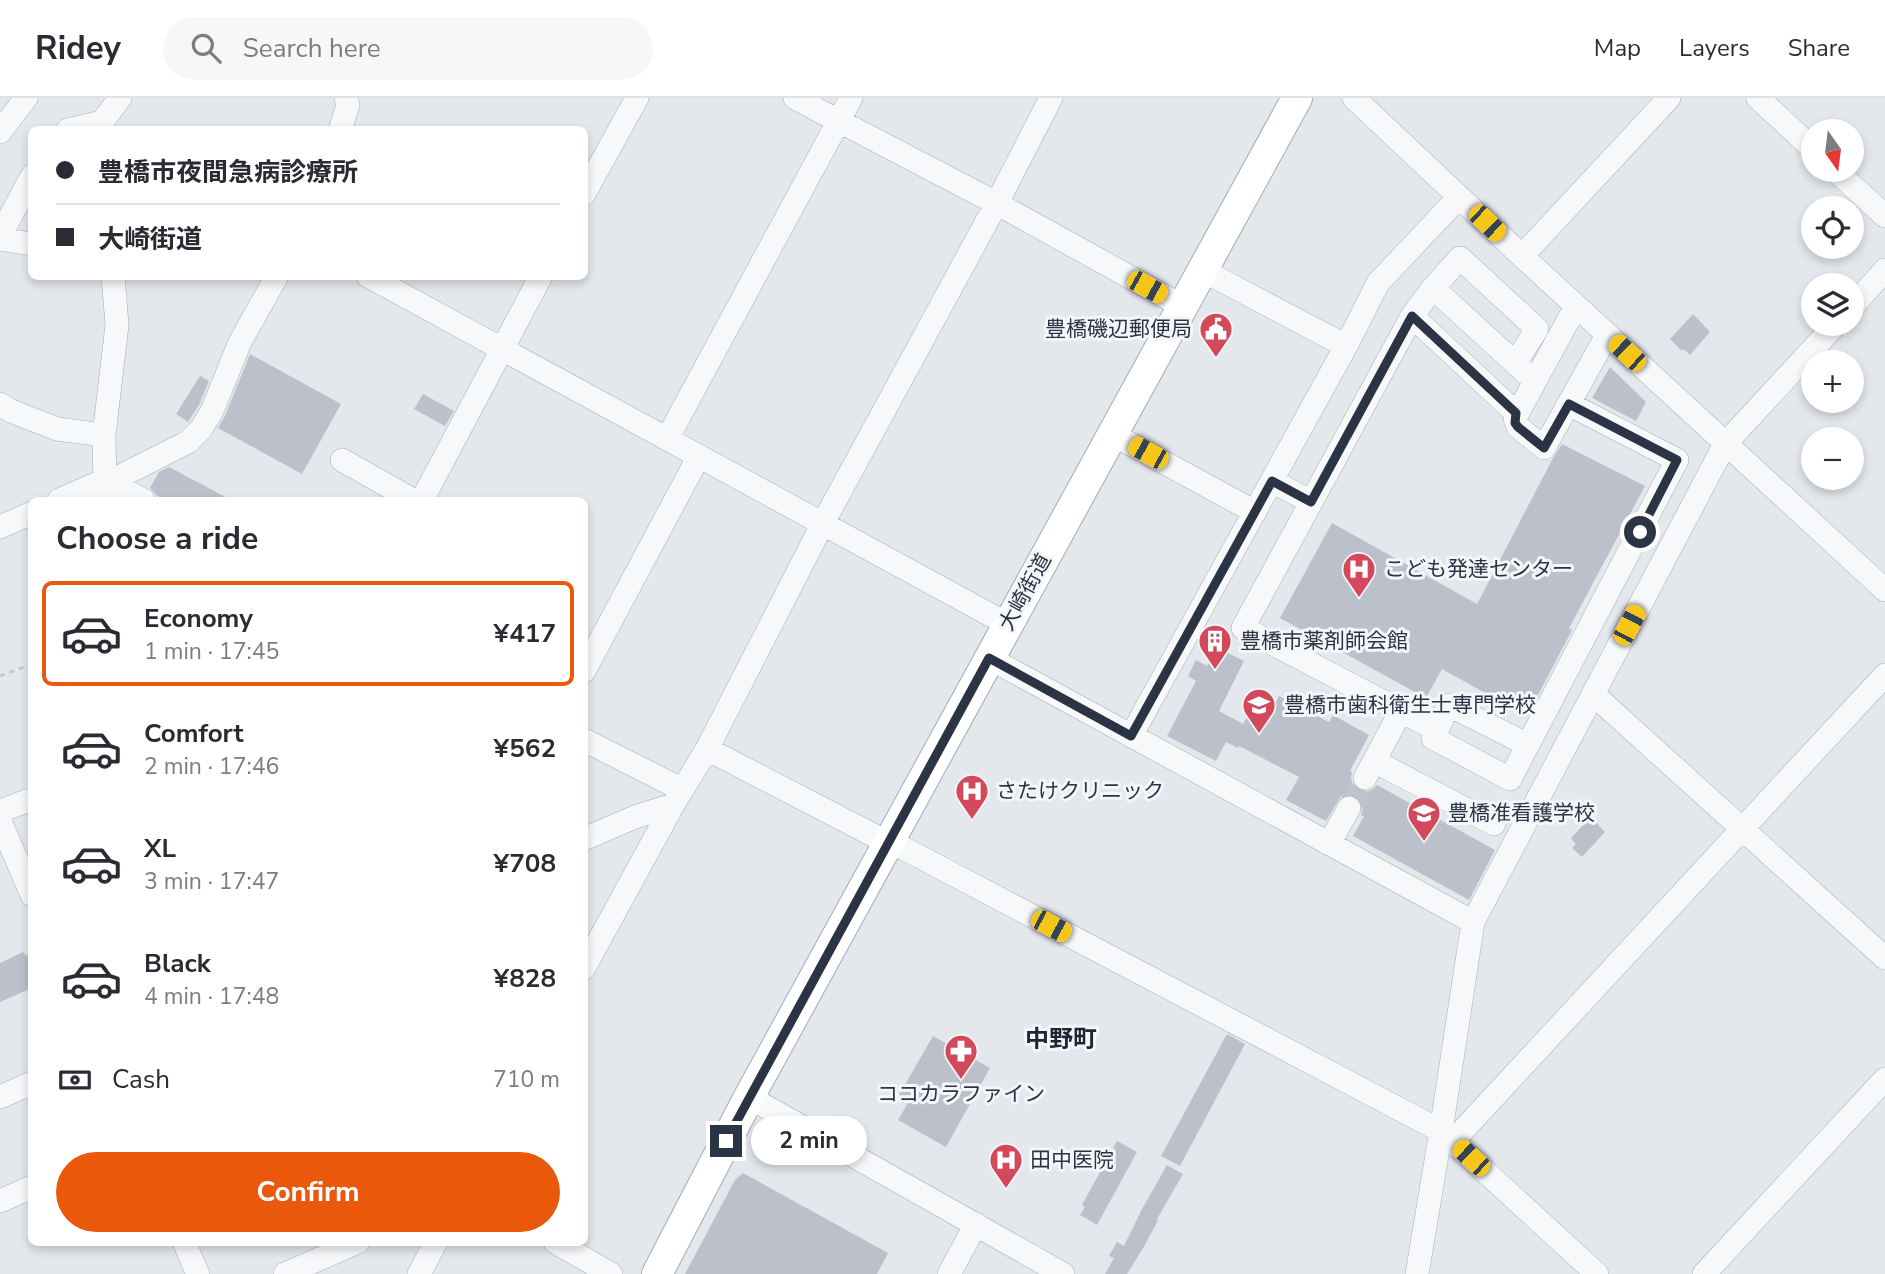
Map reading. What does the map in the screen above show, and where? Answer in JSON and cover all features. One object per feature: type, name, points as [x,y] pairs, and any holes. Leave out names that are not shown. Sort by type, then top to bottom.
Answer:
[{"type":"main road","name":"大崎街道","points":[[657,1274],[749,1097],[1297,98]]},
{"type":"street","points":[[0,132],[26,98]]},
{"type":"street","points":[[102,126],[120,98]]},
{"type":"street","points":[[341,126],[348,105],[346,98]]},
{"type":"street","points":[[588,187],[637,98]]},
{"type":"street","points":[[794,98],[996,203],[1182,306]]},
{"type":"street","points":[[667,439],[851,98]]},
{"type":"street","points":[[588,961],[677,797],[707,749],[823,523],[1051,98]]},
{"type":"street","points":[[1354,98],[1885,590]]},
{"type":"street","points":[[1522,256],[1669,98]]},
{"type":"street","points":[[1758,98],[1801,138]]},
{"type":"street","points":[[1848,182],[1885,216]]},
{"type":"street","points":[[28,184],[0,238],[28,243]]},
{"type":"street","points":[[1131,736],[1378,283],[1459,197]]},
{"type":"street","points":[[1437,730],[1243,628],[1412,316],[1460,258],[1537,329],[1515,363]]},
{"type":"street","points":[[1202,270],[1346,346]]},
{"type":"street","points":[[1864,294],[1885,270]]},
{"type":"street","points":[[108,487],[104,435],[117,325],[113,280]]},
{"type":"street","points":[[70,497],[108,487],[188,442],[201,429],[212,411],[240,342],[275,280]]},
{"type":"street","points":[[375,280],[1007,624]]},
{"type":"street","points":[[424,497],[539,280]]},
{"type":"street","points":[[1433,288],[1534,381]]},
{"type":"street","points":[[1576,306],[1516,413],[1515,423],[1518,427],[1544,448],[1608,335]]},
{"type":"street","points":[[1412,316],[1516,413]]},
{"type":"street","points":[[1417,1274],[1447,1136],[1473,922],[1725,444],[1825,336]]},
{"type":"street","points":[[0,404],[57,429],[104,435]]},
{"type":"street","points":[[1528,745],[1449,705],[1433,738],[1510,779],[1528,745],[1677,460],[1569,404]]},
{"type":"street","points":[[1112,433],[1255,512]]},
{"type":"street","points":[[588,664],[699,456]]},
{"type":"street","points":[[342,460],[408,497]]},
{"type":"street","points":[[1272,481],[1311,502]]},
{"type":"street","points":[[108,487],[135,497]]},
{"type":"street","points":[[0,527],[28,515]]},
{"type":"street","points":[[989,658],[1473,922]]},
{"type":"street","points":[[1447,1136],[1743,829],[1885,675]]},
{"type":"street","points":[[1593,694],[1885,958]]},
{"type":"street","points":[[1401,711],[1369,770],[1494,824]]},
{"type":"street","points":[[588,742],[677,797]]},
{"type":"street","points":[[707,749],[905,849],[1447,1136],[1597,1274]]},
{"type":"street","points":[[588,837],[677,797]]},
{"type":"street","points":[[0,811],[28,800]]},
{"type":"street","points":[[1329,844],[1349,807]]},
{"type":"street","points":[[0,821],[28,886]]},
{"type":"street","points":[[1704,1274],[1885,1079]]},
{"type":"street","points":[[0,1097],[28,1085]]},
{"type":"street","points":[[749,1097],[1062,1274]]},
{"type":"street","points":[[0,1201],[28,1188]]},
{"type":"street","points":[[949,1274],[976,1224]]},
{"type":"street","points":[[186,1246],[198,1274]]},
{"type":"street","points":[[285,1274],[349,1246]]},
{"type":"street","points":[[419,1274],[434,1246]]},
{"type":"street","points":[[562,1246],[611,1274]]},
{"type":"path","points":[[0,676],[28,666]]},
{"type":"building","points":[[1693,314],[1710,332],[1690,355],[1670,339]]},
{"type":"building","points":[[250,354],[341,404],[302,474],[218,428]]},
{"type":"building","points":[[1610,367],[1646,402],[1636,421],[1592,398]]},
{"type":"building","points":[[200,376],[209,381],[188,422],[176,414]]},
{"type":"building","points":[[423,394],[454,411],[445,426],[414,409]]},
{"type":"building","points":[[1562,444],[1645,486],[1569,628],[1572,630],[1527,716],[1442,669],[1426,698],[1280,618],[1332,523],[1477,604]]},
{"type":"building","points":[[169,467],[225,497],[160,497],[150,488],[159,472]]},
{"type":"building","points":[[1226,652],[1244,661],[1219,711],[1243,724],[1252,707],[1269,716],[1279,696],[1329,722],[1333,715],[1369,735],[1350,771],[1353,785],[1358,790],[1366,792],[1377,785],[1495,850],[1469,900],[1353,836],[1364,816],[1361,815],[1361,801],[1355,796],[1341,796],[1326,821],[1286,800],[1299,777],[1239,746],[1238,748],[1226,742],[1216,761],[1167,736],[1196,681],[1188,676],[1196,660],[1207,666],[1212,657],[1222,662]]},
{"type":"building","points":[[1591,817],[1605,832],[1582,857],[1572,848],[1576,844],[1571,838]]},
{"type":"building","points":[[23,952],[28,955],[28,990],[0,1002],[0,963]]},
{"type":"building","points":[[1227,1034],[1245,1044],[1180,1166],[1161,1156]]},
{"type":"building","points":[[933,1036],[990,1068],[946,1147],[898,1120],[909,1101],[899,1095]]},
{"type":"building","points":[[1117,1141],[1137,1152],[1097,1225],[1080,1215],[1085,1207],[1082,1205]]},
{"type":"building","points":[[1167,1165],[1183,1174],[1145,1245],[1127,1274],[1105,1274],[1114,1258],[1109,1256],[1117,1242],[1124,1246]]},
{"type":"building","points":[[743,1173],[888,1253],[877,1274],[685,1274],[735,1180]]},
{"type":"tunnel","points":[[1349,808],[1365,778]]},
{"type":"place","name":"豊橋磯辺郵便局","points":[[1216,359]]},
{"type":"place","name":"こども発達センター","points":[[1359,599]]},
{"type":"place","name":"豊橋市薬剤師会館","points":[[1215,671]]},
{"type":"place","name":"豊橋市歯科衛生士専門学校","points":[[1259,735]]},
{"type":"place","name":"さたけクリニック","points":[[972,821]]},
{"type":"place","name":"豊橋准看護学校","points":[[1424,843]]},
{"type":"place","name":"ココカラファイン","points":[[961,1081]]},
{"type":"place","name":"田中医院","points":[[1006,1190]]},
{"type":"district","name":"中野町","points":[[1061,1039]]},
{"type":"route","points":[[726,1141],[989,658],[1131,736],[1272,481],[1311,502],[1412,316],[1516,413],[1515,423],[1518,427],[1544,448],[1569,404],[1677,460],[1640,532]]}]
